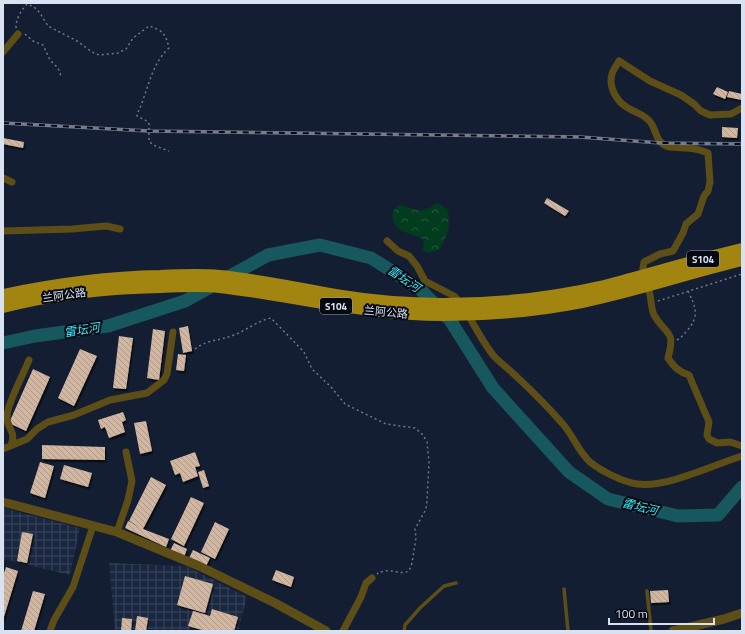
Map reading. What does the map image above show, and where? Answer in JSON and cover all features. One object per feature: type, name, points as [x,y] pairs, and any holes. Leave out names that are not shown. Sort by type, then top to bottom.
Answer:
[{"type":"highway","name":"兰阿公路","points":[[3,307],[93,291],[143,287],[200,286],[218,287],[340,307],[388,313],[471,315],[554,307],[607,296],[742,249]]},
{"type":"highway","name":"兰阿公路","points":[[3,295],[92,280],[143,276],[194,275],[219,276],[335,295],[389,302],[416,304],[471,304],[505,302],[553,296],[604,285],[666,275],[742,260]]},
{"type":"street","points":[[3,52],[18,34]]},
{"type":"street","points":[[742,108],[731,114],[710,115],[701,111],[681,95],[650,81],[620,61],[612,74],[612,86],[620,103],[628,109],[645,117],[652,123],[656,135],[661,143],[666,146],[687,148],[708,153],[710,182],[708,191],[704,196],[698,214],[686,224],[683,233],[673,251],[660,254],[644,262],[643,278],[648,286],[652,310],[655,317],[668,332],[672,342],[668,358],[672,366],[680,373],[689,375],[708,422],[707,435],[709,439],[717,443],[730,442],[742,446]]},
{"type":"street","points":[[3,178],[12,182]]},
{"type":"street","points":[[3,231],[72,229],[106,226],[120,229]]},
{"type":"street","points":[[387,241],[398,251],[409,256],[417,266],[425,281],[454,296],[463,306],[493,355],[517,376],[570,432],[579,449],[590,462],[624,480],[638,484],[659,483],[680,478],[742,456]]},
{"type":"street","points":[[3,449],[27,439],[37,429],[48,422],[74,415],[110,400],[147,393],[164,380],[167,374],[173,332]]},
{"type":"street","points":[[11,445],[14,438],[12,430],[7,422],[7,410],[29,360]]},
{"type":"street","points":[[117,532],[128,500],[132,481],[126,452]]},
{"type":"street","points":[[3,502],[117,532],[199,566],[326,631]]},
{"type":"street","points":[[50,631],[54,620],[73,587],[93,526]]},
{"type":"street","points":[[343,631],[361,597],[366,583],[372,578]]},
{"type":"street","points":[[673,631],[724,619],[742,613]]},
{"type":"lane","points":[[404,631],[405,625],[420,608],[444,586],[456,583]]},
{"type":"lane","points":[[564,589],[568,631]]},
{"type":"lane","points":[[647,591],[651,631]]},
{"type":"path","points":[[61,76],[58,68],[50,60],[43,45],[33,41],[26,34],[18,34],[15,27],[17,19],[22,9],[27,4],[34,7],[40,13],[48,26],[77,41],[92,52],[99,55],[126,49],[133,38],[149,26],[161,31],[167,37],[169,48],[164,52],[152,74],[143,103],[137,116],[147,121],[149,124],[149,141],[153,145],[169,151]]},
{"type":"path","points":[[652,304],[742,274]]},
{"type":"path","points":[[672,342],[679,340],[692,325],[696,314],[694,304],[688,291]]},
{"type":"path","points":[[195,349],[200,344],[209,340],[232,336],[246,330],[261,320],[271,318],[304,352],[312,369],[331,387],[345,404],[386,424],[415,428],[423,435],[427,442],[429,462],[428,496],[426,509],[415,529],[416,538],[409,571],[405,573],[383,571],[372,578]]},
{"type":"shaded area","points":[[3,508],[80,528],[70,575],[3,559]]},
{"type":"shaded area","points":[[109,563],[186,566],[247,597],[238,631],[115,631]]},
{"type":"green space","points":[[438,203],[448,210],[448,231],[439,250],[428,253],[423,251],[424,240],[398,228],[392,217],[394,210],[399,205],[422,210]]},
{"type":"building","points":[[717,87],[728,92],[725,99],[713,94]]},
{"type":"building","points":[[729,91],[742,94],[742,100],[727,97]]},
{"type":"building","points":[[722,127],[738,128],[737,138],[722,137]]},
{"type":"building","points":[[3,138],[24,142],[23,148],[3,144]]},
{"type":"building","points":[[547,198],[569,211],[565,216],[544,203]]},
{"type":"building","points":[[188,326],[192,351],[183,353],[179,328]]},
{"type":"building","points":[[153,329],[165,331],[159,380],[147,378]]},
{"type":"building","points":[[119,336],[133,338],[126,389],[113,388]]},
{"type":"building","points":[[80,349],[97,356],[74,406],[58,398]]},
{"type":"building","points":[[178,354],[186,355],[184,371],[176,370]]},
{"type":"building","points":[[33,369],[50,377],[26,431],[9,423]]},
{"type":"building","points":[[123,412],[126,420],[122,422],[125,432],[109,438],[105,427],[101,429],[98,420]]},
{"type":"building","points":[[146,421],[152,451],[140,454],[134,423]]},
{"type":"building","points":[[42,445],[105,447],[105,460],[42,459]]},
{"type":"building","points":[[195,452],[200,466],[195,467],[198,476],[183,482],[180,473],[175,475],[170,461]]},
{"type":"building","points":[[40,462],[54,466],[45,498],[30,493]]},
{"type":"building","points":[[64,465],[92,473],[88,487],[60,479]]},
{"type":"building","points":[[204,470],[209,486],[203,488],[198,472]]},
{"type":"building","points":[[151,477],[166,485],[143,529],[169,539],[166,547],[125,528],[128,521],[141,528],[129,521]]},
{"type":"building","points":[[191,497],[204,503],[184,546],[171,539]]},
{"type":"building","points":[[215,522],[229,529],[215,559],[201,552]]},
{"type":"building","points":[[22,532],[33,534],[27,563],[17,561]]},
{"type":"building","points":[[174,543],[187,549],[184,557],[170,551]]},
{"type":"building","points":[[193,550],[210,558],[205,568],[188,560]]},
{"type":"building","points":[[6,567],[18,571],[3,620],[3,576]]},
{"type":"building","points":[[276,570],[294,577],[291,587],[272,580]]},
{"type":"building","points":[[185,576],[213,584],[205,613],[177,605]]},
{"type":"building","points":[[668,590],[669,602],[651,603],[650,591]]},
{"type":"building","points":[[33,591],[45,594],[34,631],[21,631]]},
{"type":"building","points":[[212,609],[238,617],[234,631],[206,631],[188,626],[193,611],[210,616]]},
{"type":"building","points":[[137,616],[148,618],[146,631],[135,631]]},
{"type":"building","points":[[122,618],[132,619],[131,631],[121,631]]},
{"type":"waterway","name":"雷坛河","points":[[3,343],[35,336],[108,326],[185,301],[268,255],[320,245],[371,258],[419,288],[450,320],[493,388],[569,472],[608,499],[678,516],[718,515],[742,487]]},
{"type":"railway","points":[[3,123],[149,131],[580,137],[661,143],[742,144]]}]
